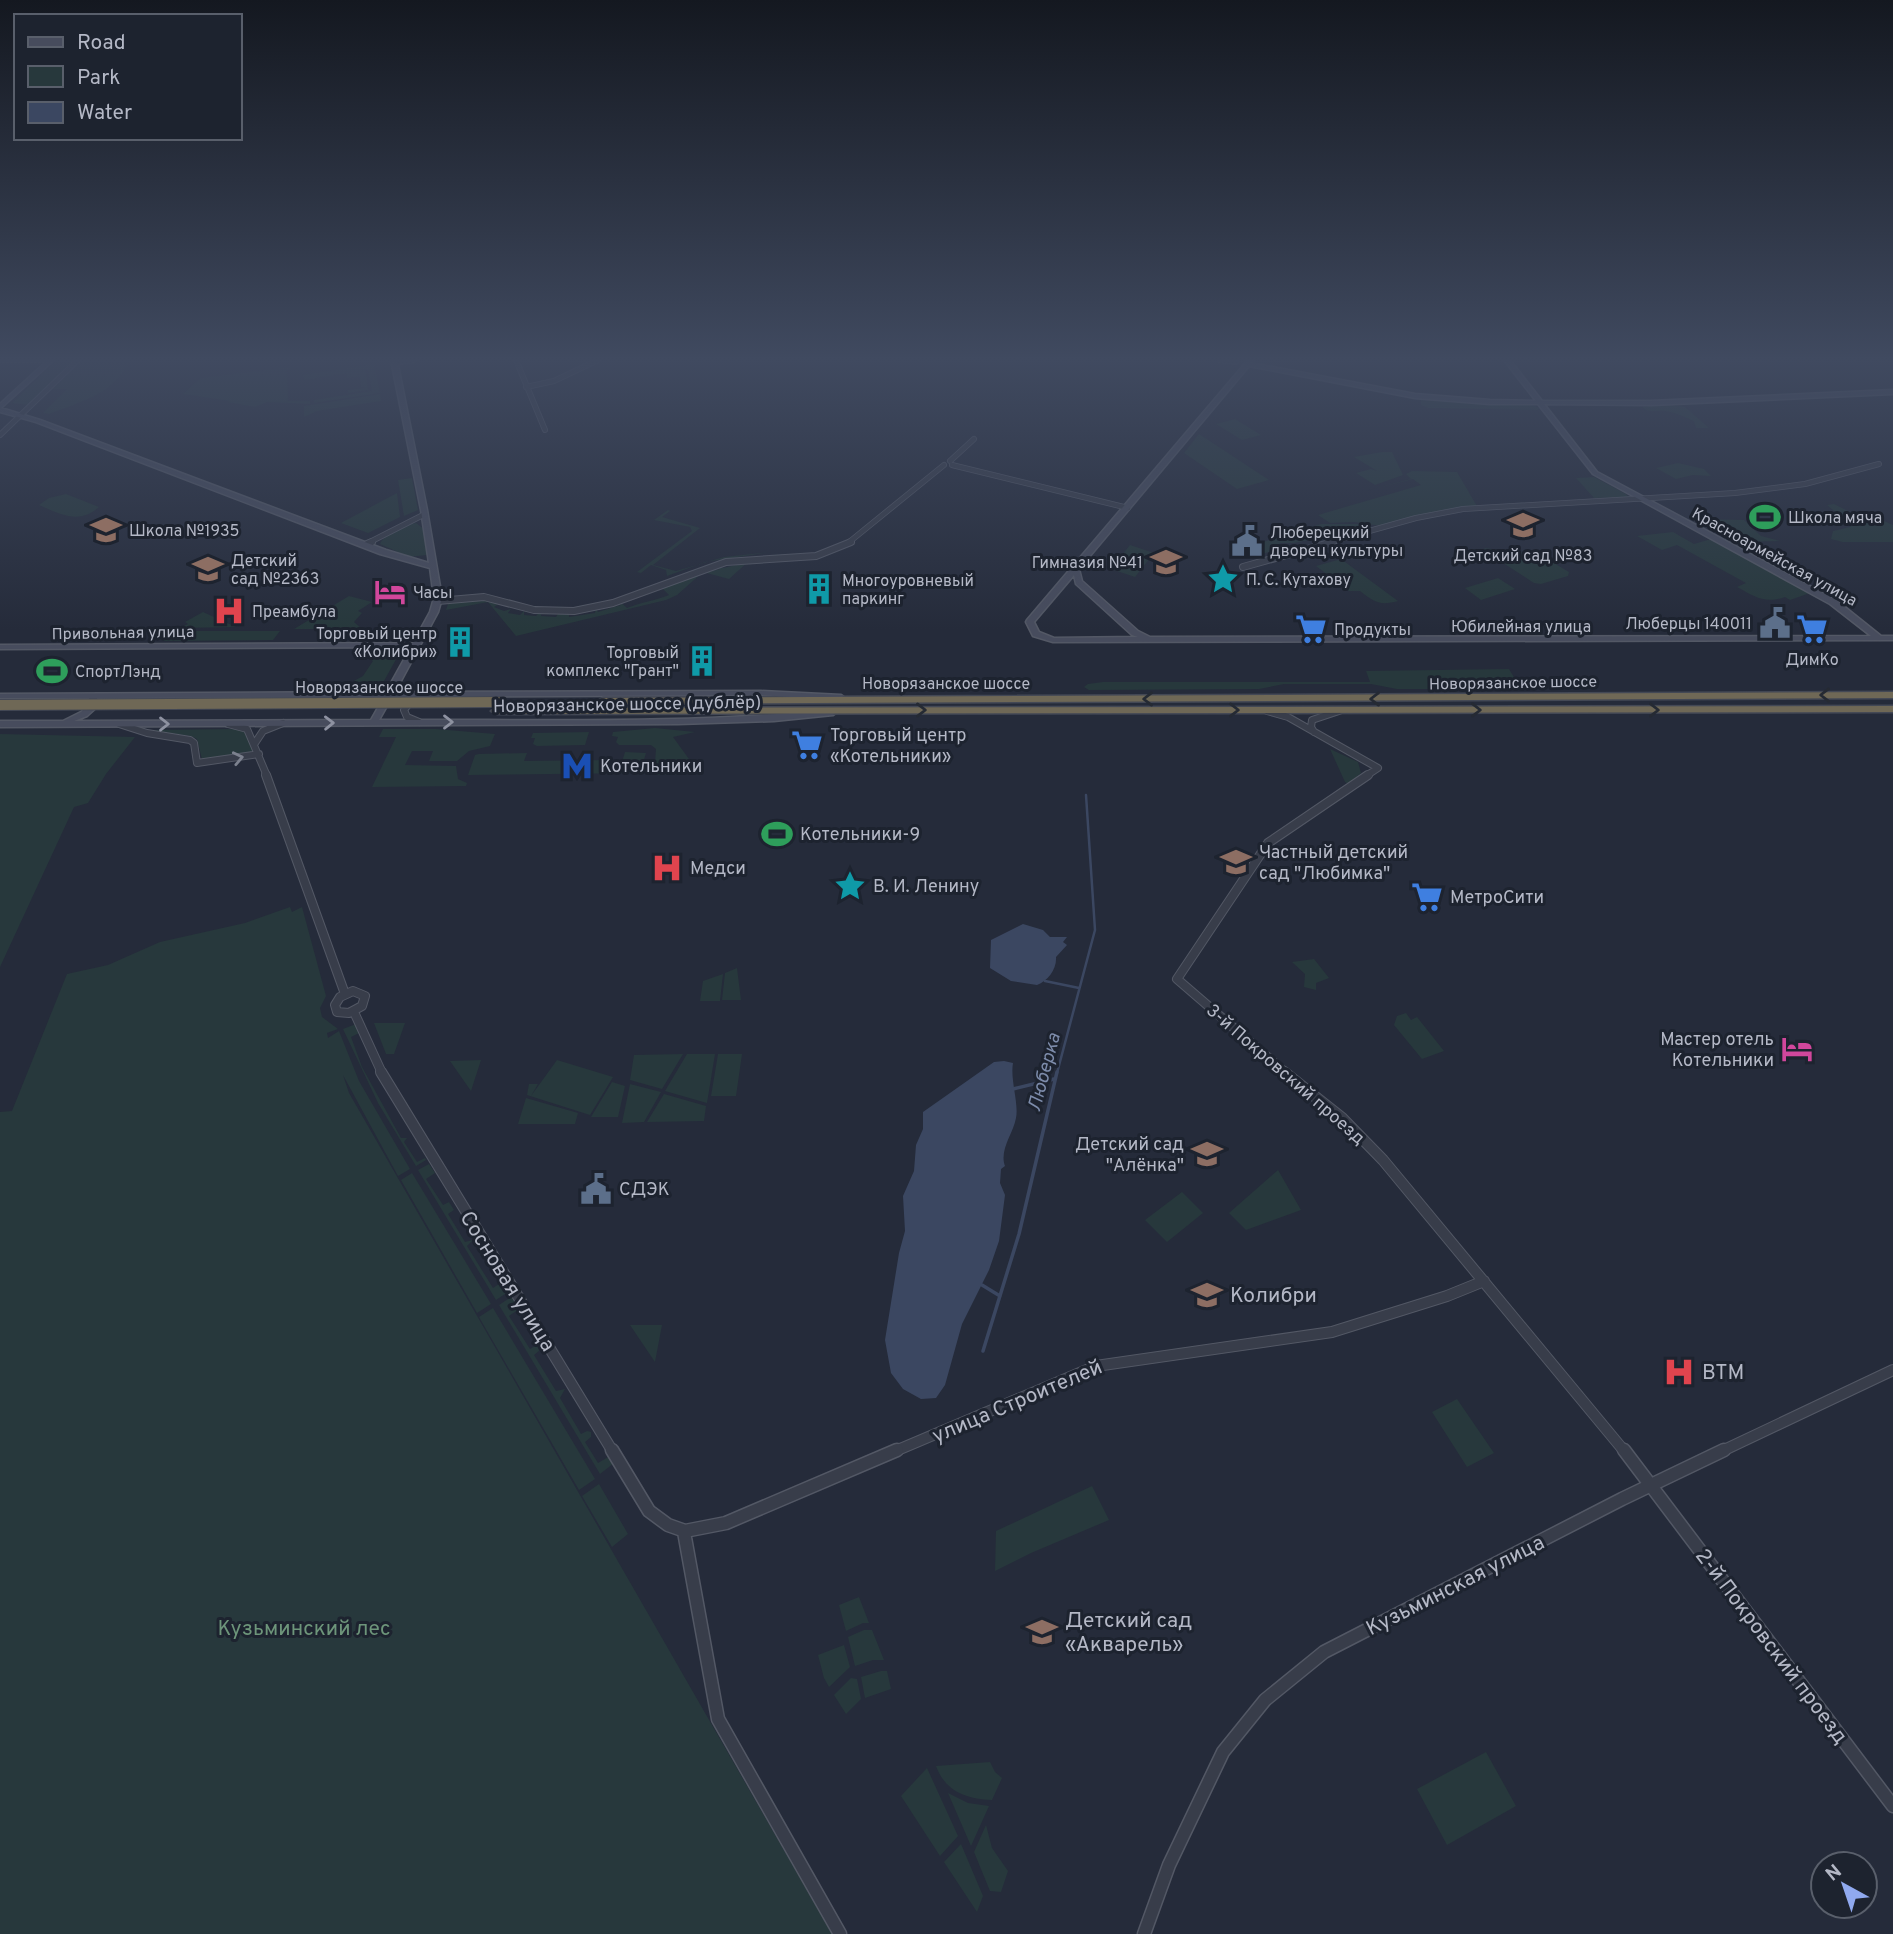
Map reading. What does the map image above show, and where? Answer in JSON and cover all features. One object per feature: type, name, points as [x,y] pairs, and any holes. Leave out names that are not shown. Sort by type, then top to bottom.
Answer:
[{"type":"highway","name":"Новорязанское шоссе","points":[[0,714],[1893,695]]},
{"type":"highway","name":"Новорязанское шоссе","points":[[850,704],[1260,710],[1893,709]]},
{"type":"highway","name":"Новорязанское шоссе","points":[[0,705],[499,707]]},
{"type":"street","points":[[116,450],[408,561],[433,566]]},
{"type":"street","points":[[374,722],[438,601],[412,450]]},
{"type":"street","points":[[438,601],[487,597],[530,609],[573,611],[607,604],[724,562],[751,558],[793,561],[815,558],[832,553],[849,542],[962,450]]},
{"type":"street","points":[[1058,590],[1176,450]]},
{"type":"street","name":"Красноармейская улица","points":[[1576,450],[1590,468],[1640,499],[1833,602],[1879,638]]},
{"type":"street","points":[[948,464],[1128,508]]},
{"type":"street","points":[[1243,567],[1453,511],[1735,493],[1836,477],[1879,464]]},
{"type":"street","points":[[367,544],[425,514]]},
{"type":"street","points":[[1076,570],[1077,578],[1133,637]]},
{"type":"street","points":[[1058,590],[1067,586],[1086,588]]},
{"type":"street","name":"Юбилейная улица","points":[[1058,590],[1030,622],[1036,634],[1053,640],[1133,637],[1149,640],[1893,638]]},
{"type":"street","name":"Привольная улица","points":[[0,647],[415,645]]},
{"type":"street","name":"Новорязанское шоссе (дублёр)","points":[[0,696],[761,692],[850,704]]},
{"type":"street","points":[[419,722],[407,717],[404,709],[411,701],[433,694]]},
{"type":"street","name":"Новорязанское шоссе (дублёр)","points":[[108,724],[102,718],[102,709],[112,700],[131,695]]},
{"type":"street","name":"Новорязанское шоссе (дублёр)","points":[[58,724],[91,709],[93,697],[84,696]]},
{"type":"street","name":"Новорязанское шоссе (дублёр)","points":[[0,724],[774,718],[850,704]]},
{"type":"street","name":"3-й Покровский проезд","points":[[1260,710],[1288,717],[1378,768],[1268,843],[1177,979],[1241,1037],[1356,1131],[1420,1203],[1651,1486]]},
{"type":"street","points":[[1314,732],[1310,723],[1317,716],[1346,710]]},
{"type":"street","points":[[221,723],[247,729],[255,743],[263,731],[284,723]]},
{"type":"street","points":[[119,724],[147,733],[190,740],[194,743],[197,763],[259,754]]},
{"type":"street","name":"Сосновая улица","points":[[255,743],[345,994]]},
{"type":"street","points":[[1354,755],[1366,767],[1367,777]]},
{"type":"street","name":"Сосновая улица","points":[[356,991],[365,996],[362,1006],[354,1012],[345,1014],[336,1010],[336,1001],[345,994],[356,991]]},
{"type":"street","name":"Сосновая улица","points":[[354,1012],[388,1087],[649,1511],[664,1525],[684,1532]]},
{"type":"street","name":"улица Строителей","points":[[684,1532],[726,1523],[1103,1364],[1332,1332],[1447,1296],[1484,1281]]},
{"type":"street","name":"Кузьминская улица","points":[[1144,1934],[1169,1866],[1223,1752],[1265,1700],[1324,1652],[1651,1486],[1893,1370]]},
{"type":"street","name":"2-й Покровский проезд","points":[[1651,1486],[1893,1806]]},
{"type":"street","points":[[684,1532],[718,1720],[840,1934]]},
{"type":"green space","points":[[1186,450],[1224,450],[1269,480],[1237,489],[1184,453]]},
{"type":"green space","points":[[1392,452],[1403,475],[1375,485],[1356,473],[1371,469],[1377,471],[1354,457]]},
{"type":"green space","points":[[1678,463],[1704,469],[1711,476],[1693,475],[1676,479],[1656,468]]},
{"type":"green space","points":[[1412,471],[1457,472],[1478,508],[1435,514],[1388,527],[1354,522],[1330,523],[1318,515],[1421,485],[1413,479],[1366,491],[1411,479],[1406,474]]},
{"type":"green space","points":[[1594,477],[1628,497],[1594,498],[1576,478]]},
{"type":"green space","points":[[412,478],[418,510],[404,516],[398,480]]},
{"type":"green space","points":[[397,493],[400,517],[368,533],[341,523]]},
{"type":"green space","points":[[66,494],[99,507],[77,517],[39,505],[49,498]]},
{"type":"green space","points":[[1834,504],[1854,514],[1883,516],[1884,521],[1893,525],[1893,542],[1843,542],[1831,539],[1833,531],[1850,527],[1850,524],[1827,505]]},
{"type":"green space","points":[[670,511],[662,517],[700,528],[653,565],[676,571],[698,565],[667,576],[666,570],[651,565],[641,573],[637,572],[692,531],[690,527],[654,520]]},
{"type":"green space","points":[[1697,520],[1744,520],[1761,536],[1780,541],[1739,542]]},
{"type":"green space","points":[[416,523],[424,529],[428,554],[409,557],[380,544],[395,530]]},
{"type":"green space","points":[[1321,524],[1358,524],[1374,528],[1328,541],[1318,538],[1280,543],[1272,550],[1259,554],[1245,555],[1234,551]]},
{"type":"green space","points":[[1673,532],[1694,544],[1711,539],[1810,593],[1790,600],[1785,597],[1772,600],[1760,598],[1737,587],[1746,583],[1677,545],[1662,550],[1637,536]]},
{"type":"green space","points":[[1130,545],[1154,553],[1135,577],[1111,569]]},
{"type":"green space","points":[[1485,548],[1537,553],[1569,572],[1568,576],[1541,584],[1534,583],[1483,550]]},
{"type":"green space","points":[[771,552],[709,561],[724,557]]},
{"type":"green space","points":[[1341,559],[1398,601],[1382,603],[1360,591],[1349,591],[1316,566]]},
{"type":"green space","points":[[749,561],[729,579],[703,572],[677,595],[666,600],[516,636],[488,602],[446,610],[448,604],[479,600],[498,604],[494,607],[504,611],[511,609],[508,613],[520,615],[524,611],[524,615],[536,616],[539,613],[542,613],[541,616],[556,617],[558,614],[569,613],[569,617],[595,613],[596,609],[598,612],[621,605],[619,601],[627,608],[669,595],[660,586],[706,569],[709,572],[720,569],[718,566],[723,568],[736,565],[735,562]]},
{"type":"green space","points":[[1498,578],[1515,589],[1481,600],[1465,588]]},
{"type":"green space","points":[[349,596],[372,602],[358,611],[362,613],[354,622],[362,629],[294,629]]},
{"type":"green space","points":[[203,612],[236,627],[179,628]]},
{"type":"green space","points":[[171,631],[280,631],[273,640],[163,641]]},
{"type":"green space","points":[[393,651],[399,654],[384,681],[352,682],[363,676],[373,661],[360,652]]},
{"type":"green space","points":[[1509,669],[1514,682],[1484,689],[1397,689],[1371,684],[1284,684],[1259,689],[1089,690],[1084,687],[1103,682],[1370,682],[1366,671]]},
{"type":"green space","points":[[655,728],[695,732],[673,737],[689,759],[688,774],[654,775],[656,749],[651,745],[619,745],[616,742],[618,737],[612,736],[613,732]]},
{"type":"green space","points":[[383,729],[436,729],[495,734],[490,746],[469,751],[457,761],[429,761],[433,751],[412,751],[405,765],[456,766],[458,779],[467,783],[466,786],[372,787],[396,737],[379,737]]},
{"type":"green space","points":[[149,730],[244,731],[253,749],[251,752],[202,759],[197,739]]},
{"type":"green space","points":[[589,732],[585,745],[537,746],[533,744],[535,738],[531,738],[533,733]]},
{"type":"green space","points":[[0,734],[135,737],[106,774],[88,803],[74,807],[0,967]]},
{"type":"green space","points":[[1330,749],[1358,762],[1361,773],[1348,784],[1345,782]]},
{"type":"green space","points":[[625,752],[646,753],[640,773],[468,775],[475,755],[479,754],[527,753],[524,761],[622,762]]},
{"type":"green space","name":"Кузьминский лес","points":[[290,907],[292,912],[302,907],[326,996],[320,1008],[322,1017],[338,1029],[327,1033],[328,1038],[339,1031],[359,1081],[410,1169],[398,1176],[343,1075],[349,1093],[832,1934],[0,1934],[0,1112],[12,1111],[67,974],[108,965],[160,942],[245,923]]},
{"type":"green space","points":[[1314,959],[1329,978],[1316,983],[1316,990],[1304,987],[1305,974],[1292,962]]},
{"type":"green space","points":[[737,968],[741,1000],[722,1000],[725,973]]},
{"type":"green space","points":[[723,974],[720,1001],[700,1001],[703,981]]},
{"type":"green space","points":[[1406,1013],[1411,1020],[1417,1017],[1444,1051],[1422,1059],[1394,1025],[1397,1016]]},
{"type":"green space","points":[[374,1023],[405,1023],[394,1054],[386,1054]]},
{"type":"green space","points":[[356,1024],[359,1033],[351,1037],[362,1067],[401,1138],[407,1138],[404,1142],[417,1162],[425,1158],[426,1160],[416,1166],[378,1103],[343,1029]]},
{"type":"green space","points":[[683,1054],[662,1089],[630,1080],[634,1055]]},
{"type":"green space","points":[[687,1054],[715,1054],[707,1103],[665,1091]]},
{"type":"green space","points":[[718,1054],[742,1054],[736,1096],[711,1096]]},
{"type":"green space","points":[[481,1060],[471,1091],[450,1061]]},
{"type":"green space","points":[[557,1060],[613,1077],[590,1115],[527,1095],[529,1084],[538,1084],[531,1096]]},
{"type":"green space","points":[[612,1082],[625,1086],[618,1117],[591,1117]]},
{"type":"green space","points":[[630,1084],[661,1092],[644,1122],[622,1123]]},
{"type":"green space","points":[[664,1094],[706,1106],[704,1121],[647,1122]]},
{"type":"green space","points":[[526,1098],[578,1113],[575,1124],[518,1124]]},
{"type":"green space","points":[[429,1164],[435,1173],[426,1179],[443,1205],[449,1202],[454,1210],[448,1214],[465,1242],[473,1240],[467,1246],[493,1288],[502,1282],[508,1292],[496,1300],[418,1170]]},
{"type":"green space","points":[[1278,1170],[1301,1210],[1246,1230],[1229,1213]]},
{"type":"green space","points":[[412,1173],[491,1304],[477,1313],[401,1180]]},
{"type":"green space","points":[[1182,1192],[1203,1213],[1167,1242],[1145,1220]]},
{"type":"green space","points":[[511,1297],[519,1309],[509,1316],[530,1349],[537,1345],[539,1347],[540,1350],[534,1355],[556,1391],[565,1389],[560,1398],[581,1434],[591,1432],[591,1437],[585,1442],[598,1463],[610,1456],[614,1463],[600,1474],[499,1305]]},
{"type":"green space","points":[[493,1308],[595,1479],[579,1490],[479,1317]]},
{"type":"green space","points":[[630,1325],[662,1325],[655,1362]]},
{"type":"green space","points":[[1457,1399],[1494,1453],[1467,1467],[1432,1412]]},
{"type":"green space","points":[[599,1484],[628,1534],[612,1547],[582,1496]]},
{"type":"green space","points":[[1092,1486],[1109,1520],[995,1571],[996,1531]]},
{"type":"green space","points":[[859,1597],[869,1623],[846,1631],[839,1605]]},
{"type":"green space","points":[[864,1630],[872,1630],[884,1660],[873,1660],[855,1666],[848,1637]]},
{"type":"green space","points":[[844,1645],[850,1667],[829,1687],[818,1655]]},
{"type":"green space","points":[[887,1671],[891,1689],[865,1698],[861,1677]]},
{"type":"green space","points":[[851,1678],[857,1679],[861,1699],[846,1714],[834,1695]]},
{"type":"green space","points":[[1486,1752],[1516,1806],[1447,1845],[1417,1789]]},
{"type":"green space","points":[[990,1762],[1002,1778],[992,1800],[974,1798],[958,1792],[945,1782],[936,1766]]},
{"type":"green space","points":[[927,1768],[958,1836],[940,1856],[901,1796]]},
{"type":"green space","points":[[948,1793],[968,1803],[989,1806],[971,1846]]},
{"type":"green space","points":[[986,1825],[992,1848],[1008,1871],[1001,1892],[990,1891],[974,1852]]},
{"type":"green space","points":[[961,1844],[983,1896],[977,1912],[944,1862]]},
{"type":"water","points":[[1023,924],[1043,930],[1050,937],[1067,937],[1063,942],[1067,945],[1056,957],[1051,974],[1037,985],[1011,981],[990,968],[991,940]]},
{"type":"water","points":[[994,1062],[1013,1063],[1017,1112],[1005,1148],[1005,1166],[1001,1169],[1000,1183],[1005,1195],[999,1241],[989,1270],[962,1324],[945,1385],[936,1398],[921,1399],[903,1389],[891,1373],[885,1340],[905,1231],[903,1196],[914,1171],[916,1145],[923,1129],[923,1112]]},
{"type":"waterway","name":"Люберка","points":[[1057,1073],[1095,930],[1086,795]]},
{"type":"waterway","points":[[1045,981],[1079,988]]},
{"type":"waterway","name":"Люберка","points":[[1000,1296],[1019,1234],[1057,1072]]},
{"type":"waterway","points":[[1013,1089],[1054,1079]]},
{"type":"waterway","points":[[982,1285],[1000,1296]]},
{"type":"waterway","name":"Люберка","points":[[983,1351],[1000,1296]]},
{"type":"place","name":"Школа мяча","points":[[1765,517]]},
{"type":"place","name":"Детский сад №83","points":[[1523,525]]},
{"type":"place","name":"Школа №1935","points":[[106,530]]},
{"type":"place","name":"Люберецкий дворец культуры","points":[[1247,541]]},
{"type":"place","name":"Гимназия №41","points":[[1166,562]]},
{"type":"place","name":"Детский сад №2363","points":[[208,569]]},
{"type":"place","name":"П. С. Кутахову","points":[[1223,579]]},
{"type":"place","name":"Многоуровневый паркинг","points":[[819,589]]},
{"type":"place","name":"Часы","points":[[390,592]]},
{"type":"place","name":"Преамбула","points":[[229,611]]},
{"type":"place","name":"Люберцы 140011","points":[[1775,623]]},
{"type":"place","name":"Продукты","points":[[1311,629]]},
{"type":"place","name":"ДимКо","points":[[1812,629]]},
{"type":"place","name":"Торговый центр «Колибри»","points":[[460,642]]},
{"type":"place","name":"Торговый комплекс \"Грант\"","points":[[702,661]]},
{"type":"place","name":"СпортЛэнд","points":[[52,671]]},
{"type":"place","name":"Торговый центр «Котельники»","points":[[807,745]]},
{"type":"place","name":"Котельники","points":[[577,766]]},
{"type":"place","name":"Котельники-9","points":[[777,834]]},
{"type":"place","name":"Частный детский сад \"Любимка\"","points":[[1236,862]]},
{"type":"place","name":"Медси","points":[[667,868]]},
{"type":"place","name":"В. И. Ленину","points":[[850,886]]},
{"type":"place","name":"МетроСити","points":[[1427,897]]},
{"type":"place","name":"Мастер отель Котельники","points":[[1797,1049]]},
{"type":"place","name":"Детский сад \"Алёнка\"","points":[[1207,1154]]},
{"type":"place","name":"СДЭК","points":[[596,1189]]},
{"type":"place","name":"Колибри","points":[[1207,1295]]},
{"type":"place","name":"ВТМ","points":[[1679,1372]]},
{"type":"place","name":"Детский сад «Акварель»","points":[[1042,1632]]}]
